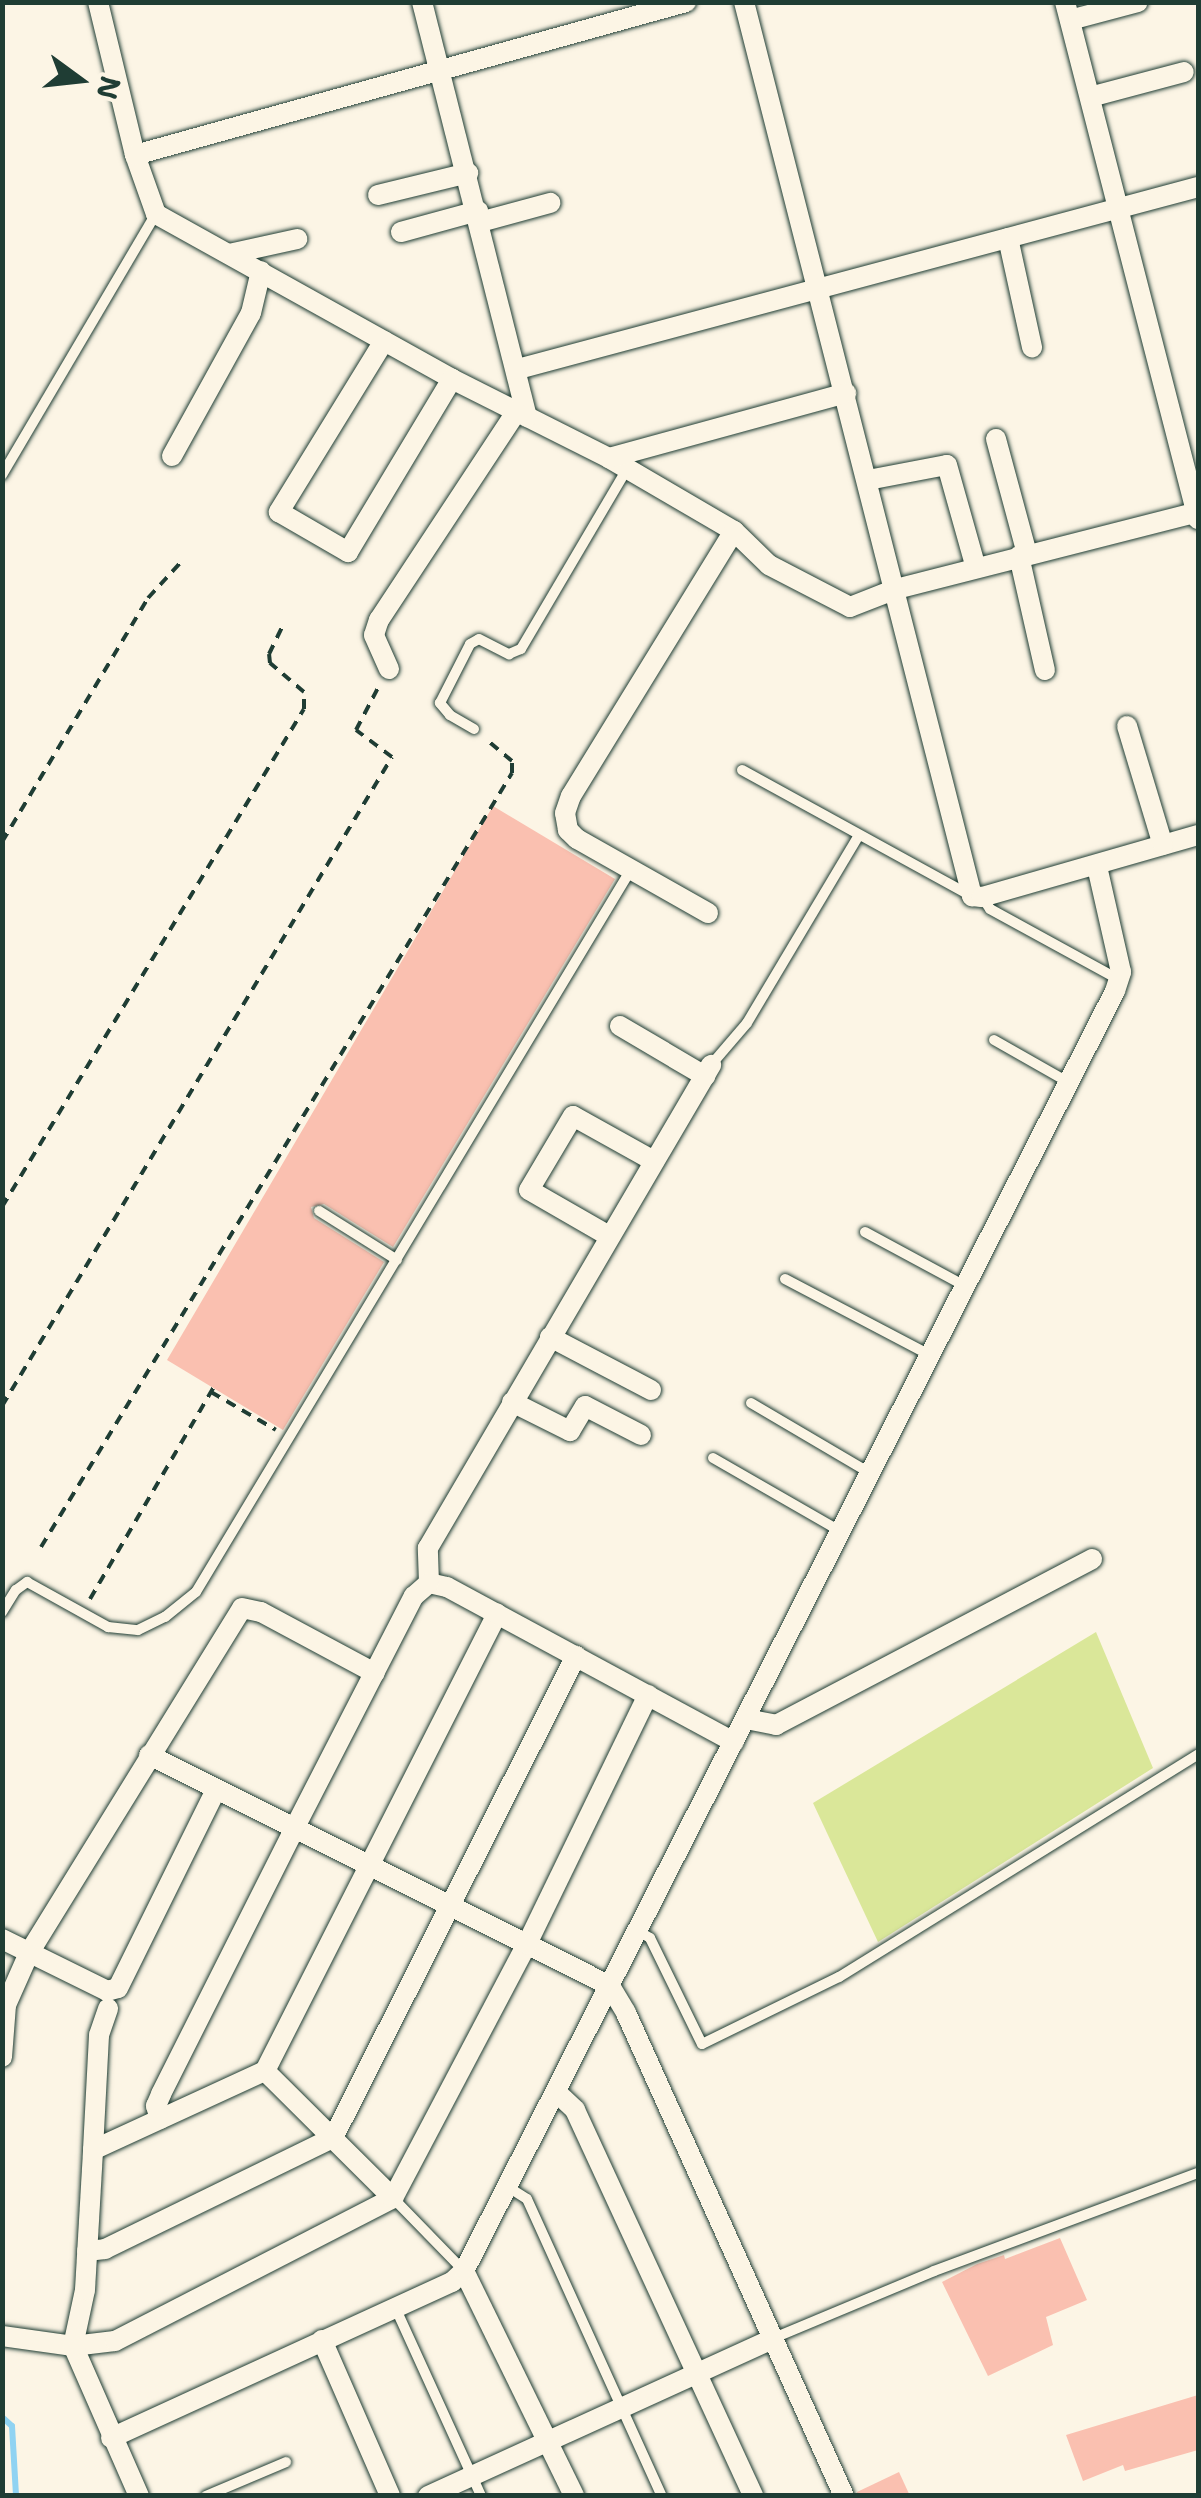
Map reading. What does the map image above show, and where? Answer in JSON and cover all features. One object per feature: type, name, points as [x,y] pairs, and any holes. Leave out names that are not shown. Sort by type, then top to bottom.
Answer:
[{"type":"street","points":[[98,2],[135,155],[156,214],[452,379],[617,464],[734,531],[769,564],[850,607],[896,589],[1023,555],[1198,514],[1068,11],[1138,2]]},
{"type":"street","points":[[389,669],[374,635],[379,620],[521,414],[518,369],[422,2]]},
{"type":"street","points":[[135,155],[686,2]]},
{"type":"street","points":[[744,2],[977,897],[1198,835]]},
{"type":"street","points":[[1090,98],[1184,72]]},
{"type":"street","points":[[378,195],[468,172]]},
{"type":"street","points":[[518,369],[1198,187]]},
{"type":"street","points":[[401,232],[550,203]]},
{"type":"street","points":[[228,254],[297,238]]},
{"type":"street","points":[[1008,238],[1032,347]]},
{"type":"street","points":[[172,456],[250,313],[261,272]]},
{"type":"street","points":[[384,341],[279,512],[348,552],[452,379]]},
{"type":"street","points":[[617,464],[846,393]]},
{"type":"street","points":[[996,439],[1044,670]]},
{"type":"street","points":[[868,480],[947,466],[976,568]]},
{"type":"street","points":[[708,913],[577,839],[568,830],[565,814],[571,796],[734,531]]},
{"type":"street","points":[[1127,726],[1163,846]]},
{"type":"street","points":[[111,2438],[452,2282],[464,2271],[1119,979],[1097,866]]},
{"type":"street","points":[[429,1583],[428,1548],[708,1070],[620,1026]]},
{"type":"street","points":[[609,1236],[529,1190],[572,1116],[654,1161]]},
{"type":"street","points":[[550,1336],[651,1390]]},
{"type":"street","points":[[512,1402],[570,1430],[585,1406],[641,1436]]},
{"type":"street","points":[[746,1719],[776,1725],[1092,1559]]},
{"type":"street","points":[[429,1583],[447,1587],[734,1742]]},
{"type":"street","points":[[160,2119],[156,2106],[161,2094],[374,1672],[414,1596],[429,1583]]},
{"type":"street","points":[[2,2057],[6,2004],[29,1954],[242,1608],[261,1612],[374,1672]]},
{"type":"street","points":[[93,2150],[266,2071],[497,1614]]},
{"type":"street","points":[[87,2250],[104,2249],[333,2138],[576,1656]]},
{"type":"street","points":[[2,2336],[74,2346],[115,2341],[393,2198],[526,1944],[648,1695]]},
{"type":"street","points":[[148,1755],[610,1986],[626,2012],[844,2496]]},
{"type":"street","points":[[2,1939],[107,1991],[118,1988],[216,1790]]},
{"type":"street","points":[[108,2008],[99,2036],[87,2250],[74,2346],[139,2496]]},
{"type":"street","points":[[266,2071],[393,2198]]},
{"type":"street","points":[[556,2092],[575,2110],[753,2496]]},
{"type":"street","points":[[464,2271],[574,2496]]},
{"type":"street","points":[[428,2496],[476,2486],[549,2440],[774,2338]]},
{"type":"street","points":[[322,2340],[390,2496]]},
{"type":"lane","points":[[2,475],[156,214]]},
{"type":"lane","points":[[474,728],[450,715],[440,702],[470,644],[479,639],[510,654],[521,648],[617,464]]},
{"type":"lane","points":[[742,770],[1119,979]]},
{"type":"lane","points":[[708,1070],[747,1023],[858,837]]},
{"type":"lane","points":[[2,1612],[16,1590],[28,1582],[124,1631],[150,1626],[181,1606],[204,1582],[630,871]]},
{"type":"lane","points":[[994,1040],[1069,1082]]},
{"type":"lane","points":[[319,1212],[397,1260]]},
{"type":"lane","points":[[865,1232],[966,1286]]},
{"type":"lane","points":[[785,1280],[931,1355]]},
{"type":"lane","points":[[751,1403],[870,1473]]},
{"type":"lane","points":[[712,1458],[841,1532]]},
{"type":"lane","points":[[638,1932],[650,1938],[702,2044],[839,1977],[1198,1754]]},
{"type":"lane","points":[[774,2338],[934,2271],[1198,2173]]},
{"type":"lane","points":[[508,2186],[527,2198],[662,2496]]},
{"type":"lane","points":[[393,2198],[464,2271]]},
{"type":"lane","points":[[395,2306],[476,2486]]},
{"type":"lane","points":[[206,2496],[286,2462]]},
{"type":"path","points":[[2,842],[127,631],[163,579],[183,560]]},
{"type":"path","points":[[2,1207],[304,709],[304,692],[270,664],[269,654],[282,624]]},
{"type":"path","points":[[2,1406],[392,757],[356,730],[389,669]]},
{"type":"path","points":[[42,1547],[512,774],[512,760],[474,728]]},
{"type":"path","points":[[82,1612],[212,1390],[290,1438]]},
{"type":"green space","points":[[1096,1632],[1153,1768],[878,1942],[813,1803]]},
{"type":"building","points":[[493,806],[615,879],[393,1247],[324,1204],[311,1207],[314,1218],[384,1262],[283,1430],[167,1360]]},
{"type":"building","points":[[1060,2238],[1087,2300],[1046,2317],[1053,2345],[988,2376],[942,2282],[977,2264],[1004,2255],[1005,2259]]},
{"type":"building","points":[[1198,2395],[1198,2450],[1125,2471],[1123,2465],[1083,2481],[1066,2435]]},
{"type":"building","points":[[899,2472],[910,2496],[858,2496],[857,2492]]},
{"type":"waterway","points":[[2,2417],[12,2426],[16,2496]]}]
